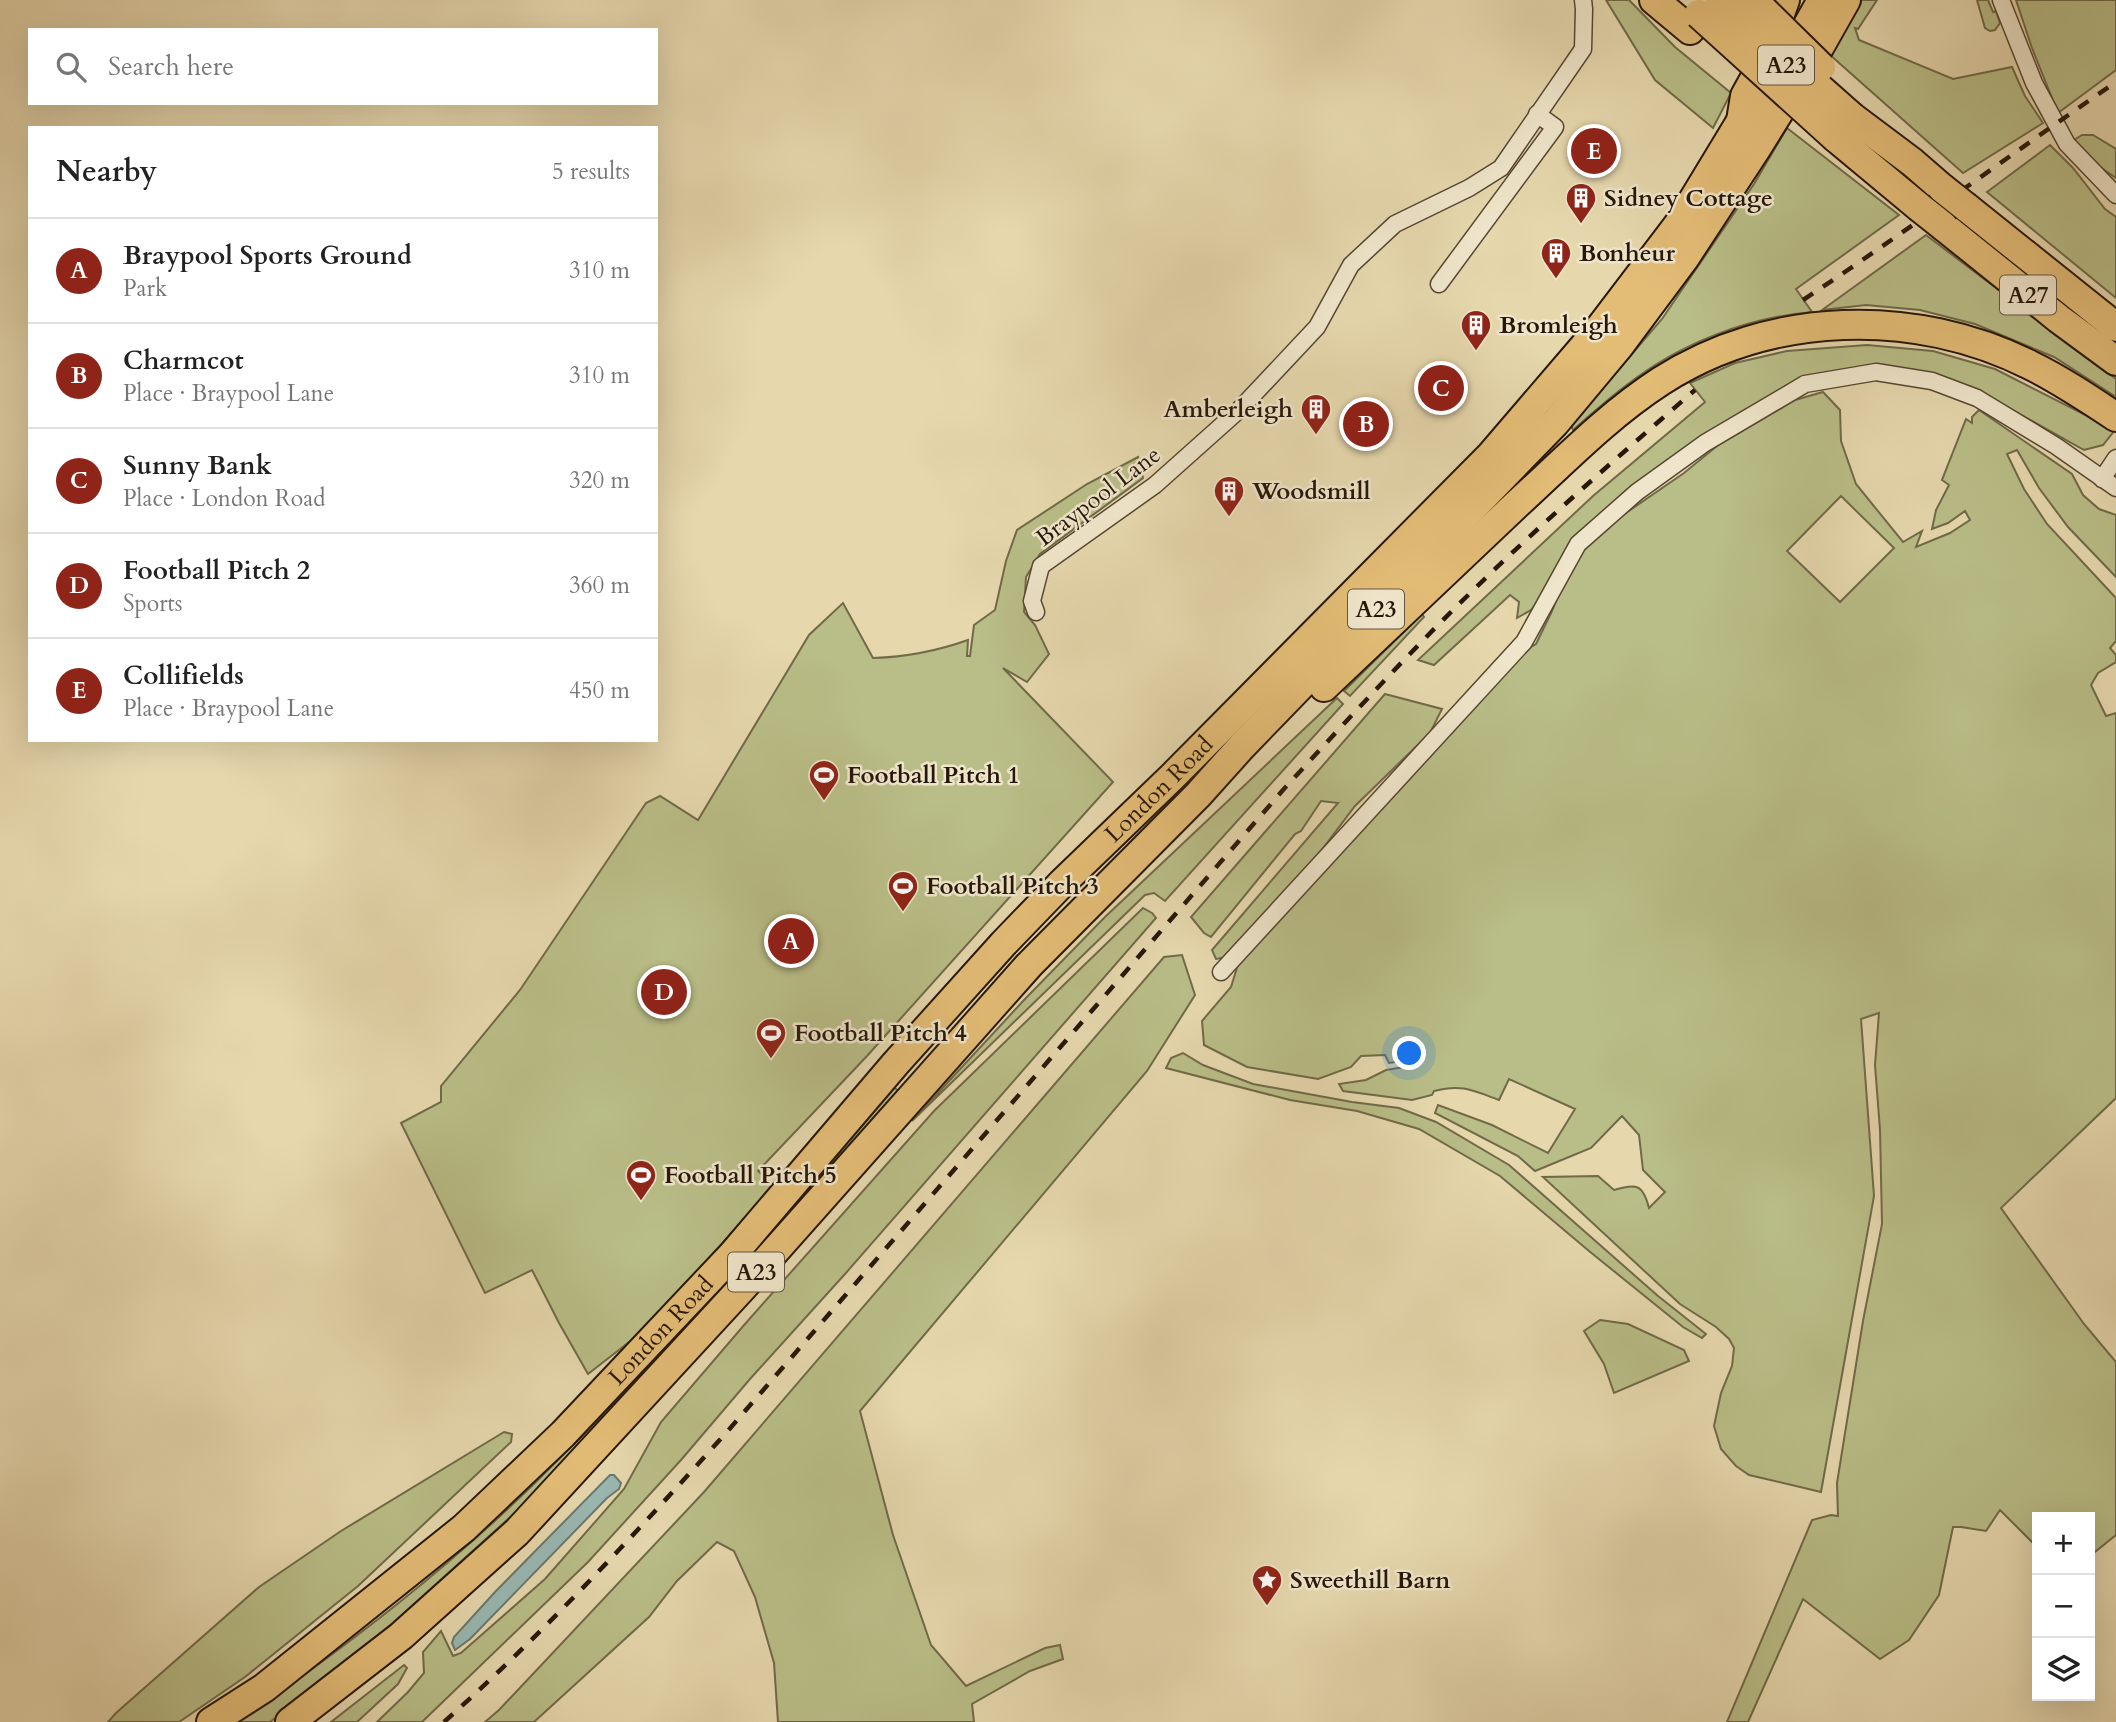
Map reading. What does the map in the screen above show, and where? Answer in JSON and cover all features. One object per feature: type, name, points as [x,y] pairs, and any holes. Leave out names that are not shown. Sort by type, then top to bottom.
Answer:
[{"type":"highway","name":"A27","points":[[1654,0],[1698,11],[1912,162],[2116,327]]},
{"type":"highway","name":"A27","points":[[1753,0],[1919,207],[2116,361]]},
{"type":"highway","points":[[1741,121],[1745,96],[1761,67],[1785,0]]},
{"type":"highway","name":"London Road","points":[[211,1722],[264,1688],[464,1528],[563,1434],[733,1254],[896,1063],[1004,943],[1491,455],[1599,329],[1678,225],[1741,121],[1762,107],[1822,0]]},
{"type":"highway","name":"London Road","points":[[289,1722],[401,1636],[517,1532],[743,1287],[1029,965],[1198,795],[1242,746],[1555,423],[1620,345],[1684,259],[1742,171],[1846,0]]},
{"type":"highway","name":"A27","points":[[1698,11],[1763,92],[1850,120]]},
{"type":"highway","points":[[1198,795],[1252,757],[1608,419],[1662,381],[1727,347],[1772,335],[1825,326],[1868,324],[1926,330],[1976,343],[2030,365],[2116,417]]},
{"type":"street","name":"Braypool Lane","points":[[1036,612],[1032,601],[1041,566],[1155,485],[1222,426],[1317,327],[1351,265],[1395,224],[1469,188],[1501,168],[1583,49],[1583,0]]},
{"type":"street","points":[[2001,0],[2034,83],[2067,144],[2116,195]]},
{"type":"street","points":[[1439,284],[1555,127],[1537,114]]},
{"type":"street","points":[[1221,972],[1524,642],[1578,544],[1637,492],[1705,443],[1805,384],[1876,372],[1932,381],[1977,398],[2056,446],[2109,484],[2116,457]]},
{"type":"green space","points":[[1606,0],[1629,0],[1675,47],[1731,93],[1713,128],[1655,80]]},
{"type":"green space","points":[[1855,0],[1877,0],[1858,29],[1855,28],[1859,40],[1953,79],[2012,67],[2025,96],[2043,123],[1963,173],[1829,54]]},
{"type":"green space","points":[[1977,0],[1988,0],[1993,12],[1996,11],[2000,23],[1995,30],[1985,28]]},
{"type":"green space","points":[[2016,0],[2116,0],[2116,70],[2058,113]]},
{"type":"green space","points":[[1787,128],[1899,215],[1796,289],[1812,312],[1763,320],[1692,345],[1648,369],[1573,430],[1571,425],[1662,319],[1754,184]]},
{"type":"green space","points":[[2082,135],[2093,135],[2116,149],[2116,178],[2085,157],[2074,145],[2074,140]]},
{"type":"green space","points":[[2050,145],[2073,168],[2105,209],[2116,217],[2116,298],[1987,192]]},
{"type":"green space","points":[[1926,235],[2116,379],[2116,397],[2054,357],[1975,324],[1920,310],[1866,305],[1822,310]]},
{"type":"green space","points":[[1867,345],[1933,351],[1995,369],[2115,430],[2103,445],[2084,450],[1971,387],[1924,372],[1803,381],[1693,442],[1651,473],[1569,544],[1543,595],[1531,610],[1517,618],[1519,602],[1510,595],[1434,665],[1418,660],[1593,496],[1705,402],[1690,383],[1735,363],[1787,351]]},
{"type":"green space","points":[[1823,392],[1840,410],[1841,441],[1856,484],[1903,542],[1922,531],[1916,547],[1950,533],[1970,520],[1965,511],[1948,523],[1932,529],[1936,510],[1949,485],[1942,480],[1966,419],[1972,423],[1972,417],[1979,410],[2072,474],[2083,495],[2099,509],[2116,515],[2116,577],[2068,527],[2039,488],[2017,450],[2007,454],[2024,489],[2047,524],[2116,598],[2116,641],[2110,648],[2116,655],[2116,662],[2098,673],[2091,685],[2106,716],[2116,713],[2116,1098],[2001,1208],[2084,1324],[2116,1362],[2116,1535],[2095,1552],[2095,1512],[2032,1512],[2032,1542],[2000,1510],[1986,1531],[1953,1527],[1939,1595],[1909,1640],[1880,1659],[1803,1599],[1748,1722],[1727,1722],[1812,1520],[1838,1516],[1837,1483],[1863,1321],[1882,1224],[1880,1130],[1875,1065],[1879,1013],[1861,1019],[1874,1196],[1821,1492],[1749,1475],[1736,1466],[1721,1449],[1714,1426],[1721,1393],[1732,1366],[1734,1348],[1729,1339],[1716,1327],[1680,1304],[1543,1177],[1598,1176],[1614,1190],[1628,1186],[1638,1187],[1649,1208],[1665,1192],[1643,1170],[1639,1135],[1622,1116],[1591,1148],[1535,1171],[1518,1156],[1435,1113],[1438,1105],[1492,1125],[1548,1153],[1575,1109],[1509,1079],[1499,1100],[1460,1088],[1434,1091],[1432,1095],[1412,1100],[1343,1091],[1339,1084],[1366,1080],[1386,1070],[1411,1066],[1411,1060],[1389,1063],[1385,1055],[1361,1056],[1351,1067],[1318,1079],[1247,1067],[1204,1045],[1202,1021],[1231,987],[1240,958],[1447,734],[1529,648],[1536,644],[1566,576],[1584,547],[1607,526],[1684,473],[1717,446],[1795,400]],"holes":[[[1841,496],[1894,548],[1840,602],[1787,551]]]},
{"type":"green space","points":[[1138,457],[1143,478],[1040,554],[1026,577],[1024,612],[1035,625],[1049,654],[1027,682],[1003,668],[1113,782],[867,1056],[758,1171],[774,1186],[642,1332],[588,1374],[532,1270],[485,1293],[401,1123],[441,1102],[441,1086],[520,990],[646,803],[660,796],[698,820],[809,635],[843,603],[873,658],[921,653],[968,640],[967,656],[970,656],[974,625],[995,610],[1006,561],[1017,530],[1087,484]]},
{"type":"green space","points":[[1422,614],[1424,617],[1350,696],[1344,691]]},
{"type":"green space","points":[[1385,694],[1442,709],[1430,733],[1355,806],[1308,868],[1228,957],[1216,959],[1212,950],[1338,803],[1321,801],[1301,831],[1295,834],[1211,937],[1204,933],[1191,917]]},
{"type":"green space","points":[[1337,698],[1343,704],[1165,901],[1154,893],[1145,895],[912,1121],[1105,917]]},
{"type":"green space","points":[[1143,908],[1156,918],[681,1460],[588,1562],[422,1722],[377,1722],[424,1673],[423,1652],[441,1631],[453,1656],[461,1653],[545,1579],[624,1489],[661,1422],[934,1111]]},
{"type":"green space","points":[[1182,955],[1195,995],[1147,1071],[860,1411],[893,1535],[931,1645],[966,1686],[1045,1648],[1060,1645],[1063,1659],[1030,1671],[972,1704],[974,1722],[778,1722],[774,1663],[755,1597],[734,1551],[717,1542],[677,1581],[649,1617],[534,1722],[485,1722],[704,1492],[1164,957]]},
{"type":"green space","points":[[1183,1053],[1203,1065],[1253,1084],[1399,1108],[1436,1122],[1509,1165],[1658,1296],[1706,1334],[1702,1338],[1683,1327],[1500,1176],[1419,1129],[1357,1111],[1290,1100],[1166,1068],[1171,1058]]},
{"type":"green space","points":[[894,1087],[899,1092],[787,1220],[517,1511],[385,1630],[319,1685],[270,1722],[238,1722],[398,1604],[510,1507],[659,1354]]},
{"type":"green space","points":[[1600,1320],[1628,1324],[1684,1350],[1689,1361],[1614,1393],[1604,1364],[1584,1331]]},
{"type":"green space","points":[[504,1432],[512,1434],[511,1442],[358,1586],[245,1677],[179,1722],[108,1722],[259,1587],[341,1531]]},
{"type":"green space","points":[[404,1665],[407,1668],[398,1684],[357,1722],[331,1722]]},
{"type":"water","points":[[610,1475],[614,1475],[621,1483],[619,1489],[607,1498],[470,1639],[455,1650],[452,1643],[454,1637]]},
{"type":"railway","points":[[1803,300],[2116,82]]},
{"type":"railway","points":[[444,1722],[554,1617],[726,1433],[1283,790],[1366,700],[1510,555],[1695,390]]},
{"type":"place","name":"Collifields","points":[[1594,151]]},
{"type":"place","name":"Sidney Cottage","points":[[1581,225]]},
{"type":"place","name":"Bonheur","points":[[1556,280]]},
{"type":"place","name":"Bromleigh","points":[[1476,352]]},
{"type":"place","name":"Sunny Bank","points":[[1441,388]]},
{"type":"place","name":"Charmcot","points":[[1366,424]]},
{"type":"place","name":"Amberleigh","points":[[1316,436]]},
{"type":"place","name":"Woodsmill","points":[[1229,518]]},
{"type":"place","name":"Football Pitch 1","points":[[824,802]]},
{"type":"place","name":"Football Pitch 3","points":[[903,913]]},
{"type":"place","name":"Braypool Sports Ground","points":[[791,941]]},
{"type":"place","name":"Football Pitch 2","points":[[664,992]]},
{"type":"place","name":"Football Pitch 4","points":[[771,1060]]},
{"type":"place","name":"Football Pitch 5","points":[[641,1202]]},
{"type":"place","name":"Sweethill Barn","points":[[1267,1607]]}]
